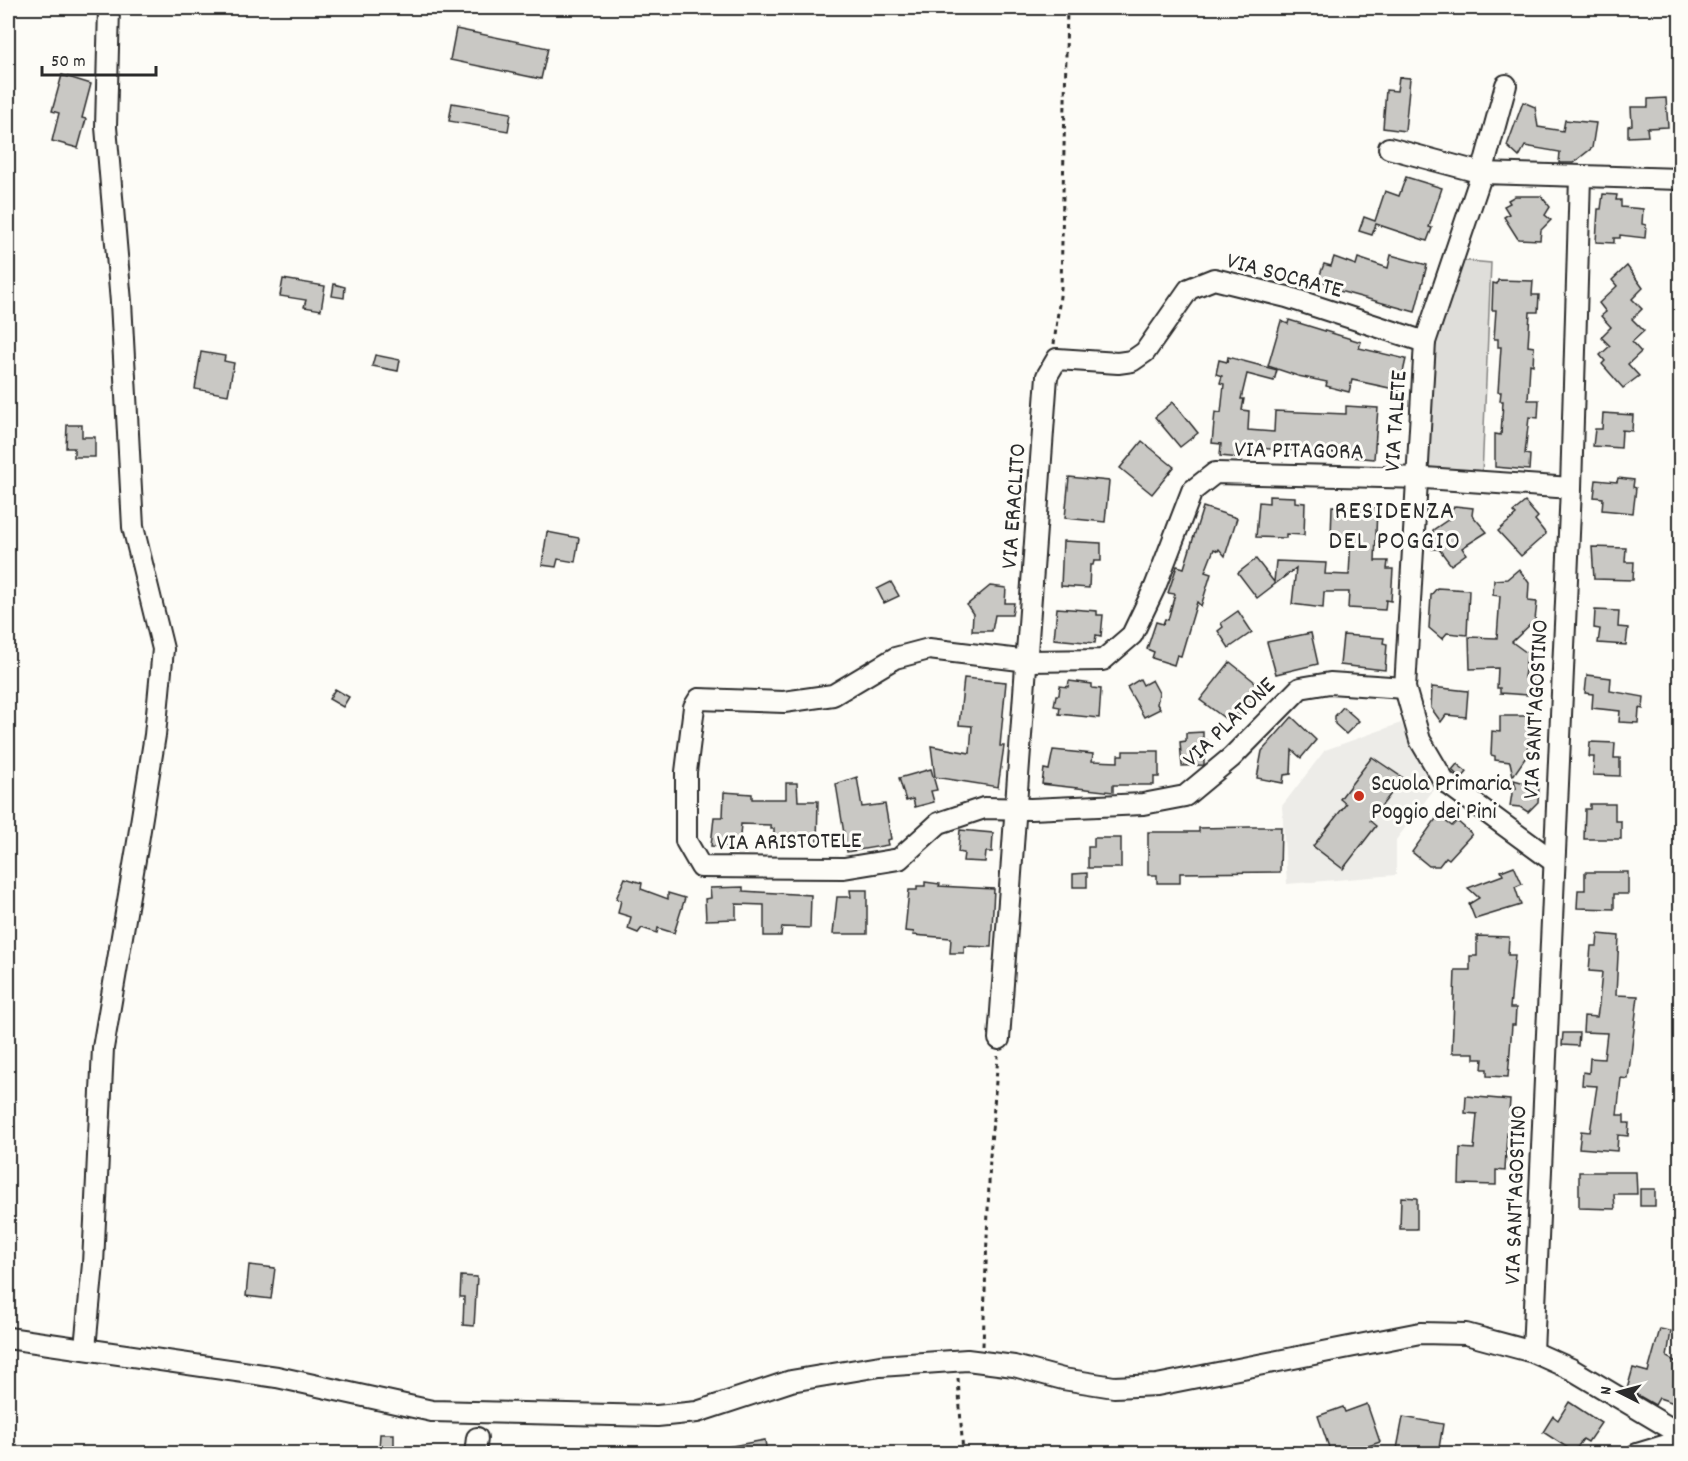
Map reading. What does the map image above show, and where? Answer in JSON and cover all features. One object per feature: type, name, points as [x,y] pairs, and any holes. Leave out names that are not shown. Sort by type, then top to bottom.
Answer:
[{"type":"street","points":[[85,1348],[93,1264],[103,1048],[153,746],[163,649],[134,526],[120,290],[106,127],[110,8]]},
{"type":"street","name":"VIA TALETE","points":[[1506,85],[1482,173],[1425,342],[1415,478],[1405,688],[1420,740],[1444,781],[1553,861]]},
{"type":"street","points":[[1389,148],[1482,173],[1680,179]]},
{"type":"street","name":"VIA SANT'AGOSTINO","points":[[1533,1352],[1571,488],[1580,177]]},
{"type":"street","name":"VIA SOCRATE","points":[[1057,359],[1119,363],[1132,361],[1145,351],[1189,289],[1214,279],[1287,297],[1425,342]]},
{"type":"street","name":"VIA ERACLITO","points":[[999,1039],[1029,661],[1047,376],[1057,359]]},
{"type":"street","name":"VIA PITAGORA","points":[[1029,661],[1103,660],[1132,635],[1155,587],[1192,492],[1215,473],[1415,478],[1571,488]]},
{"type":"street","name":"VIA ARISTOTELE","points":[[1017,809],[984,808],[939,823],[898,859],[844,868],[701,867],[686,841],[687,772],[694,707],[699,699],[784,702],[833,695],[895,658],[929,649],[1029,661]]},
{"type":"street","name":"VIA PLATONE","points":[[1017,809],[1143,804],[1185,796],[1232,758],[1300,687],[1330,683],[1405,688]]},
{"type":"street","points":[[8,1338],[277,1377],[432,1411],[657,1416],[697,1412],[791,1381],[880,1366],[957,1361],[983,1362],[1014,1366],[1063,1379],[1114,1387],[1157,1385],[1420,1333],[1466,1334],[1533,1352],[1571,1369],[1680,1434]]},
{"type":"street","points":[[1637,1454],[1680,1441]]},
{"type":"path","points":[[1057,359],[1054,342],[1061,288],[1067,8]]},
{"type":"path","points":[[983,1362],[990,1156],[999,1039]]},
{"type":"path","points":[[957,1361],[963,1454]]},
{"type":"shaded area","points":[[1458,260],[1491,263],[1482,475],[1420,474],[1431,337]]},
{"type":"shaded area","name":"Scuola Primaria Poggio dei Pini","points":[[1401,723],[1437,785],[1396,840],[1396,875],[1287,884],[1282,806],[1325,750]]},
{"type":"building","points":[[456,29],[548,48],[541,79],[450,60]]},
{"type":"building","points":[[62,75],[91,84],[82,118],[86,119],[78,148],[52,141],[59,113],[52,111]]},
{"type":"building","points":[[1399,77],[1410,78],[1405,131],[1383,128],[1386,90],[1397,91]]},
{"type":"building","points":[[1666,98],[1668,127],[1647,128],[1648,136],[1628,137],[1628,126],[1632,125],[1631,107],[1648,107],[1648,99]]},
{"type":"building","points":[[1523,102],[1535,107],[1538,127],[1563,131],[1565,120],[1596,123],[1592,148],[1573,163],[1559,163],[1560,152],[1525,146],[1519,157],[1507,146]]},
{"type":"building","points":[[452,103],[511,113],[508,131],[449,121]]},
{"type":"building","points":[[1406,177],[1442,188],[1429,227],[1432,228],[1427,241],[1376,224],[1372,235],[1359,231],[1364,217],[1375,221],[1385,191],[1399,196]]},
{"type":"building","points":[[1603,194],[1617,195],[1616,200],[1621,200],[1621,207],[1643,209],[1642,224],[1646,225],[1645,238],[1620,235],[1620,238],[1614,238],[1614,243],[1596,242],[1598,209],[1601,209]]},
{"type":"building","points":[[1515,196],[1541,196],[1550,207],[1545,215],[1551,220],[1541,230],[1540,240],[1518,239],[1504,217],[1509,214],[1504,206],[1510,203],[1508,200]]},
{"type":"building","points":[[1391,255],[1427,265],[1415,312],[1325,287],[1327,283],[1318,280],[1324,264],[1331,266],[1334,257],[1356,265],[1358,258],[1388,268]]},
{"type":"building","points":[[1627,266],[1643,288],[1632,299],[1642,309],[1632,319],[1644,331],[1632,342],[1641,352],[1628,364],[1639,376],[1623,388],[1602,364],[1605,361],[1600,355],[1610,346],[1601,337],[1611,327],[1601,316],[1606,312],[1599,303],[1617,286],[1612,280]]},
{"type":"building","points":[[283,279],[325,286],[321,310],[304,307],[306,300],[280,296]]},
{"type":"building","points":[[1498,280],[1533,281],[1532,295],[1539,295],[1538,312],[1530,312],[1528,346],[1534,347],[1533,365],[1530,364],[1528,400],[1539,400],[1538,418],[1529,417],[1525,454],[1530,455],[1529,470],[1495,467],[1495,434],[1501,435],[1503,401],[1500,401],[1501,392],[1498,392],[1501,347],[1498,347],[1498,339],[1494,339],[1496,310],[1492,310],[1493,283],[1497,284]]},
{"type":"building","points":[[334,284],[345,287],[344,298],[332,296]]},
{"type":"building","points":[[1289,320],[1361,342],[1359,348],[1406,359],[1399,390],[1352,380],[1349,392],[1326,386],[1327,382],[1268,366],[1281,321],[1288,324]]},
{"type":"building","points":[[201,352],[225,356],[224,361],[234,363],[228,395],[195,389]]},
{"type":"building","points":[[375,355],[400,360],[398,371],[372,366]]},
{"type":"building","points":[[1228,357],[1277,370],[1274,381],[1247,374],[1241,399],[1244,399],[1242,410],[1249,411],[1248,430],[1274,432],[1275,411],[1346,414],[1346,406],[1378,408],[1374,459],[1351,457],[1352,454],[1241,447],[1240,458],[1220,456],[1221,444],[1212,443],[1215,412],[1221,413],[1224,384],[1220,383],[1222,376],[1216,374],[1219,360],[1227,362]]},
{"type":"building","points":[[1173,402],[1198,433],[1180,447],[1155,417]]},
{"type":"building","points":[[1603,413],[1633,415],[1632,431],[1622,430],[1621,448],[1593,446],[1595,429],[1602,429]]},
{"type":"building","points":[[67,425],[82,425],[82,437],[95,437],[95,457],[74,457],[74,448],[66,448]]},
{"type":"building","points":[[1142,441],[1174,467],[1152,494],[1120,468]]},
{"type":"building","points":[[1069,477],[1109,481],[1105,522],[1065,518]]},
{"type":"building","points":[[1618,478],[1634,480],[1633,487],[1636,488],[1633,513],[1602,510],[1603,498],[1594,497],[1596,480],[1617,482]]},
{"type":"building","points":[[1269,496],[1295,497],[1295,502],[1305,503],[1304,535],[1286,534],[1286,538],[1256,537],[1259,502],[1269,503]]},
{"type":"building","points":[[1525,502],[1538,517],[1535,520],[1546,534],[1521,556],[1498,531],[1516,515],[1513,512]]},
{"type":"building","points":[[1332,506],[1377,507],[1375,561],[1388,561],[1387,569],[1393,569],[1391,601],[1386,600],[1385,610],[1348,608],[1349,592],[1324,592],[1323,608],[1292,604],[1296,568],[1257,598],[1238,573],[1256,559],[1274,582],[1276,561],[1326,563],[1325,574],[1349,575],[1351,538],[1331,538]]},
{"type":"building","points":[[1455,506],[1473,508],[1472,515],[1487,532],[1462,548],[1466,554],[1451,565],[1439,549],[1432,549],[1433,530],[1449,519],[1446,514]]},
{"type":"building","points":[[1203,507],[1237,518],[1225,556],[1219,549],[1218,551],[1214,549],[1205,572],[1211,574],[1201,606],[1197,602],[1181,656],[1177,655],[1174,665],[1152,658],[1154,652],[1147,649],[1156,622],[1163,624],[1165,619],[1168,620],[1175,594],[1168,593],[1177,566],[1184,568]]},
{"type":"building","points":[[547,532],[579,538],[575,562],[558,559],[556,567],[542,565]]},
{"type":"building","points":[[1063,541],[1101,543],[1101,561],[1094,561],[1093,565],[1090,565],[1089,588],[1061,586]]},
{"type":"building","points":[[1592,547],[1626,548],[1625,562],[1634,562],[1633,580],[1594,579]]},
{"type":"building","points":[[1519,569],[1529,583],[1528,601],[1537,602],[1535,620],[1512,642],[1527,653],[1524,678],[1532,678],[1532,690],[1528,695],[1500,693],[1500,688],[1497,688],[1498,668],[1470,669],[1469,637],[1497,638],[1500,596],[1493,595],[1494,580],[1507,579]]},
{"type":"building","points":[[891,582],[899,596],[884,603],[877,589]]},
{"type":"building","points":[[990,586],[1006,588],[1005,603],[1014,603],[1012,615],[995,615],[992,631],[972,631],[973,614],[967,605]]},
{"type":"building","points":[[1437,588],[1469,590],[1467,635],[1447,633],[1442,639],[1429,628],[1431,595]]},
{"type":"building","points":[[1057,608],[1097,611],[1097,615],[1103,615],[1101,636],[1096,635],[1095,643],[1054,639]]},
{"type":"building","points":[[1595,610],[1619,611],[1618,627],[1628,628],[1626,645],[1598,643],[1600,629],[1594,628]]},
{"type":"building","points":[[1238,611],[1252,632],[1229,648],[1218,631],[1223,627],[1221,623]]},
{"type":"building","points":[[1311,633],[1318,664],[1276,674],[1267,642]]},
{"type":"building","points":[[1343,635],[1384,638],[1383,643],[1387,644],[1385,670],[1340,665]]},
{"type":"building","points":[[1230,662],[1260,686],[1253,694],[1257,697],[1241,717],[1236,714],[1230,722],[1200,700]]},
{"type":"building","points":[[1587,675],[1611,678],[1610,691],[1644,697],[1643,709],[1639,708],[1638,723],[1619,722],[1620,711],[1592,708],[1593,694],[1585,693]]},
{"type":"building","points":[[964,678],[1006,682],[1000,746],[1004,746],[998,787],[935,777],[931,746],[970,753],[972,726],[959,725]]},
{"type":"building","points":[[1140,679],[1143,685],[1152,680],[1159,693],[1157,704],[1160,709],[1144,717],[1127,687]]},
{"type":"building","points":[[1069,681],[1092,684],[1092,688],[1101,689],[1099,718],[1059,714],[1060,707],[1054,706],[1056,695],[1059,695],[1060,686],[1068,687]]},
{"type":"building","points":[[1432,687],[1468,691],[1466,717],[1446,715],[1441,722],[1431,708]]},
{"type":"building","points":[[335,689],[349,697],[343,707],[329,699]]},
{"type":"building","points":[[1343,707],[1359,721],[1346,734],[1335,724],[1335,716]]},
{"type":"building","points":[[1500,716],[1532,716],[1534,732],[1530,732],[1526,757],[1513,776],[1510,762],[1495,760],[1495,756],[1491,755],[1492,731],[1500,732]]},
{"type":"building","points":[[1292,717],[1316,740],[1301,758],[1292,750],[1291,774],[1284,775],[1283,783],[1257,778],[1262,751]]},
{"type":"building","points":[[1203,732],[1203,740],[1207,740],[1208,754],[1204,754],[1204,765],[1182,766],[1180,742],[1186,741],[1186,733]]},
{"type":"building","points":[[1590,742],[1615,743],[1614,758],[1620,758],[1620,776],[1593,775],[1594,757],[1589,757]]},
{"type":"building","points":[[1053,750],[1093,754],[1092,761],[1118,762],[1118,755],[1123,755],[1123,751],[1159,751],[1159,777],[1154,777],[1154,785],[1113,785],[1113,792],[1042,784],[1044,769],[1049,770]]},
{"type":"building","points":[[1372,757],[1403,778],[1370,821],[1376,826],[1343,869],[1313,846],[1346,804],[1340,799]]},
{"type":"building","points":[[1457,764],[1467,772],[1461,779],[1452,770]]},
{"type":"building","points":[[931,769],[937,790],[931,791],[934,802],[915,807],[913,799],[906,801],[899,778]]},
{"type":"building","points":[[857,777],[862,807],[885,804],[891,839],[887,840],[888,845],[847,852],[836,784]]},
{"type":"building","points":[[1514,780],[1539,787],[1538,802],[1528,812],[1520,807],[1510,806],[1513,787],[1516,788]]},
{"type":"building","points":[[786,783],[797,783],[798,801],[818,801],[817,843],[774,843],[774,829],[771,829],[771,825],[741,824],[739,848],[711,846],[714,817],[723,817],[724,792],[752,794],[752,799],[786,799]]},
{"type":"building","points":[[1590,804],[1615,804],[1615,821],[1621,821],[1621,839],[1584,839],[1585,809],[1590,809]]},
{"type":"building","points":[[1438,816],[1452,826],[1457,821],[1472,834],[1449,859],[1446,857],[1439,866],[1429,866],[1412,852]]},
{"type":"building","points":[[1281,827],[1280,872],[1180,873],[1180,883],[1157,883],[1157,875],[1148,875],[1148,832],[1199,832],[1199,828]]},
{"type":"building","points":[[960,830],[993,833],[992,852],[986,852],[985,862],[963,861],[964,853],[958,852]]},
{"type":"building","points":[[1094,838],[1121,838],[1121,868],[1088,868],[1088,847],[1094,847]]},
{"type":"building","points":[[1514,866],[1522,884],[1515,887],[1521,905],[1475,919],[1469,904],[1479,898],[1468,888],[1503,875],[1501,871]]},
{"type":"building","points":[[1585,872],[1628,872],[1628,894],[1614,894],[1614,909],[1577,908],[1578,890],[1585,890]]},
{"type":"building","points":[[1087,873],[1087,887],[1073,887],[1073,874]]},
{"type":"building","points":[[625,878],[642,883],[641,889],[668,899],[668,893],[685,898],[674,933],[658,928],[657,933],[642,928],[638,933],[628,929],[631,917],[618,913],[621,900],[616,899]]},
{"type":"building","points":[[925,882],[940,884],[939,886],[994,889],[991,947],[964,946],[964,953],[950,953],[951,938],[913,935],[914,932],[905,931],[909,890],[917,890],[917,886],[925,886]]},
{"type":"building","points":[[743,887],[743,891],[811,895],[810,928],[782,927],[781,936],[764,936],[764,905],[736,904],[736,919],[706,920],[705,899],[711,898],[710,888]]},
{"type":"building","points":[[850,890],[867,890],[867,934],[833,934],[837,897],[851,897]]},
{"type":"building","points":[[1598,934],[1619,936],[1616,995],[1638,996],[1628,1079],[1621,1078],[1617,1115],[1624,1115],[1624,1123],[1629,1123],[1628,1136],[1618,1135],[1617,1151],[1579,1148],[1581,1131],[1590,1132],[1597,1086],[1582,1085],[1583,1072],[1589,1073],[1590,1058],[1604,1059],[1607,1033],[1583,1032],[1584,1016],[1597,1017],[1599,1004],[1602,972],[1589,971],[1591,946],[1597,946]]},
{"type":"building","points":[[1477,936],[1509,937],[1508,955],[1515,955],[1510,1008],[1516,1008],[1515,1025],[1512,1025],[1508,1077],[1487,1076],[1487,1069],[1482,1069],[1483,1059],[1474,1059],[1474,1053],[1452,1053],[1455,970],[1470,970],[1470,956],[1477,956]]},
{"type":"building","points":[[1563,1033],[1579,1033],[1578,1046],[1562,1045]]},
{"type":"building","points":[[1466,1096],[1510,1100],[1509,1113],[1516,1114],[1515,1133],[1507,1132],[1505,1171],[1496,1170],[1496,1185],[1459,1184],[1460,1148],[1474,1149],[1477,1114],[1465,1113]]},
{"type":"building","points":[[1579,1172],[1636,1172],[1637,1194],[1614,1194],[1615,1209],[1579,1208]]},
{"type":"building","points":[[1640,1189],[1655,1189],[1655,1206],[1640,1206]]},
{"type":"building","points":[[1401,1197],[1417,1198],[1417,1229],[1400,1229]]},
{"type":"building","points":[[249,1265],[275,1268],[271,1299],[246,1296]]},
{"type":"building","points":[[461,1276],[477,1277],[474,1326],[463,1325],[464,1297],[460,1297]]},
{"type":"building","points":[[1660,1329],[1671,1331],[1667,1357],[1680,1364],[1680,1405],[1659,1398],[1655,1405],[1627,1389],[1633,1368],[1648,1372]]},
{"type":"building","points":[[1569,1402],[1601,1423],[1588,1442],[1583,1439],[1574,1452],[1543,1432],[1553,1416],[1558,1420]]},
{"type":"building","points":[[1367,1404],[1380,1442],[1345,1454],[1341,1449],[1331,1453],[1318,1416],[1343,1407],[1345,1412]]},
{"type":"building","points":[[1403,1417],[1443,1424],[1438,1454],[1396,1454]]},
{"type":"building","points":[[380,1434],[394,1434],[394,1449],[379,1449]]},
{"type":"building","points":[[765,1440],[767,1454],[727,1454],[726,1447]]},
{"type":"place","name":"Scuola Primaria Poggio dei Pini","points":[[1359,796]]},
{"type":"district","name":"RESIDENZA DEL POGGIO","points":[[1395,524]]}]
